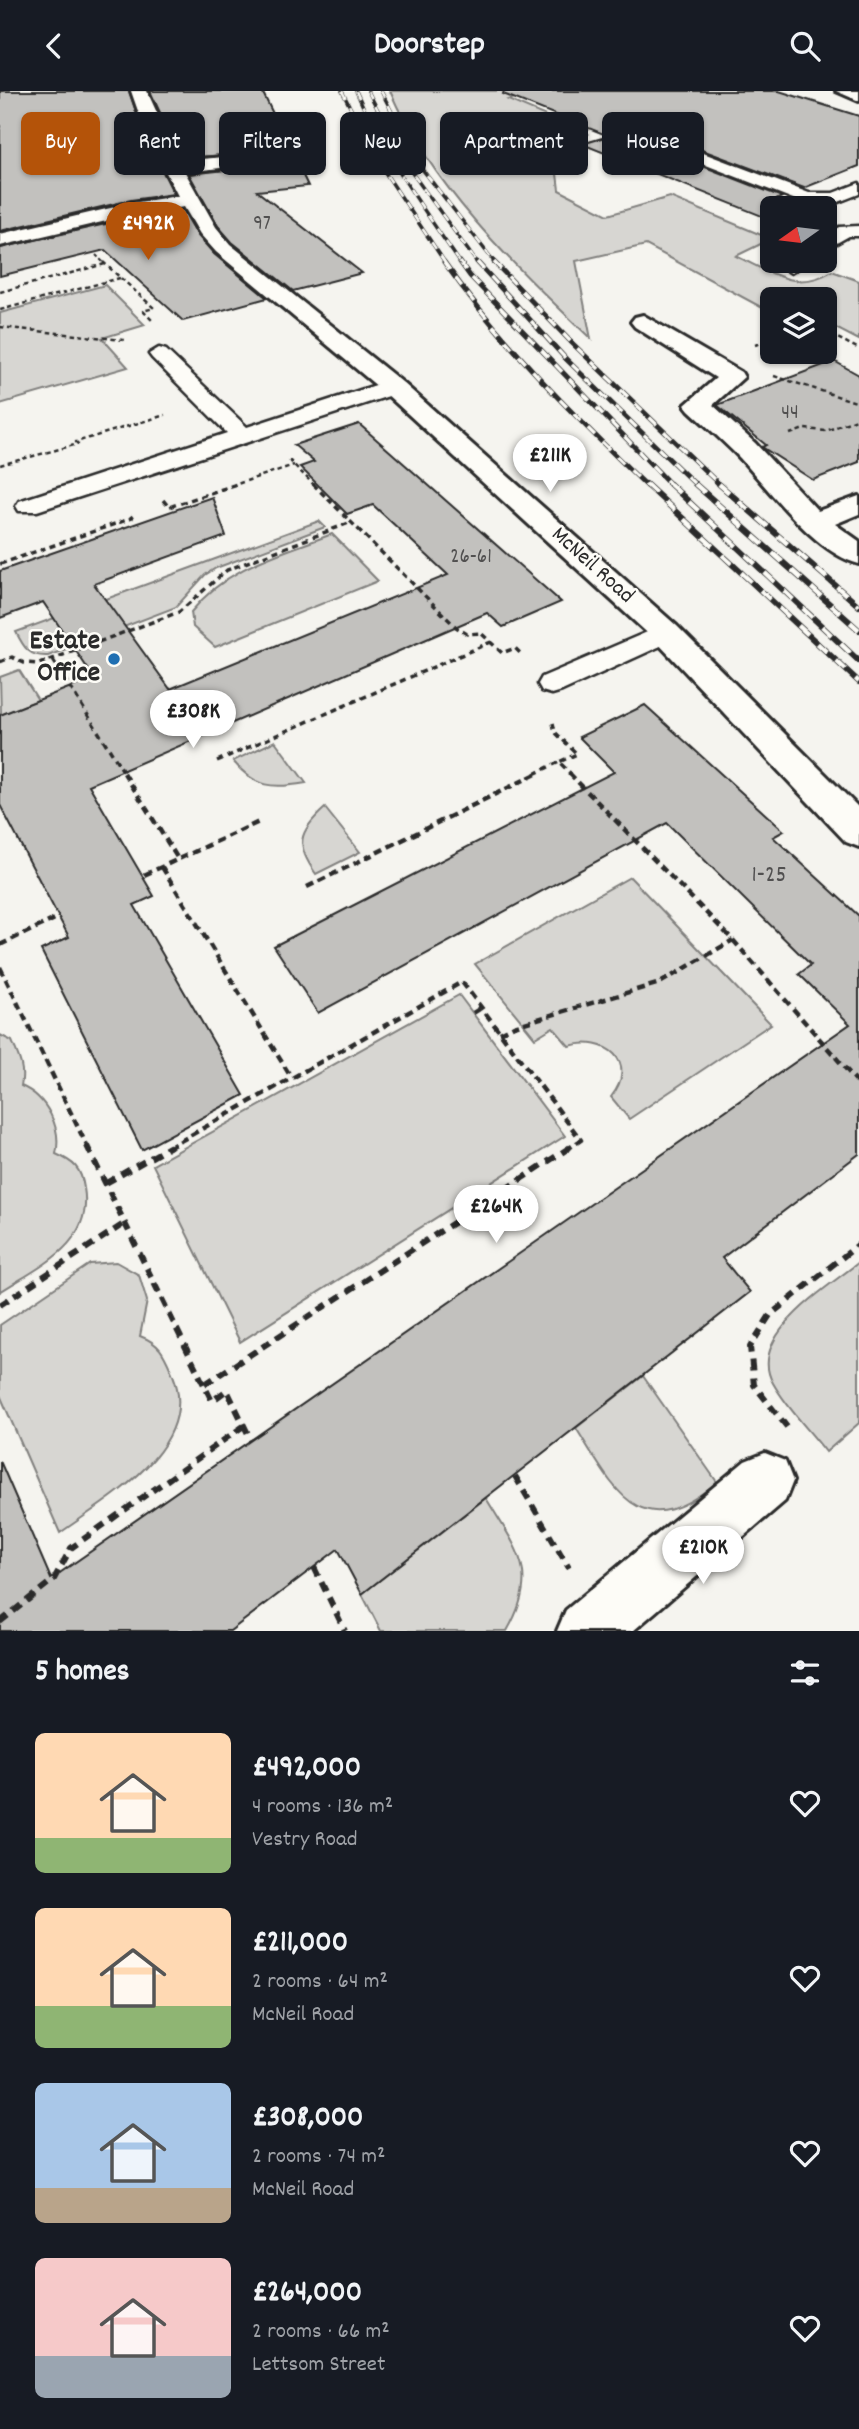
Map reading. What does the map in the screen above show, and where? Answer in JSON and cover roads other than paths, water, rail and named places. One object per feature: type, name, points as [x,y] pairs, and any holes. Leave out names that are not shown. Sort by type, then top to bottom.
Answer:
[{"type":"street","name":"McNeil Road","points":[[139,91],[147,112]]},
{"type":"street","points":[[844,91],[859,96]]},
{"type":"street","name":"McNeil Road","points":[[179,175],[207,230],[223,248],[393,387],[666,633],[859,832]]},
{"type":"street","points":[[0,240],[132,209],[190,200]]},
{"type":"street","points":[[643,322],[732,377]]},
{"type":"street","points":[[761,369],[732,377],[698,405],[746,449],[814,523],[859,555]]},
{"type":"street","points":[[814,523],[859,504]]},
{"type":"street","points":[[593,1625],[765,1481]]},
{"type":"lane","points":[[704,159],[807,198],[836,198],[859,188]]},
{"type":"lane","points":[[837,236],[845,231],[859,231]]},
{"type":"lane","points":[[159,353],[244,437]]},
{"type":"lane","points":[[28,506],[393,387]]},
{"type":"lane","points":[[552,684],[666,633]]},
{"type":"railway","points":[[342,91],[376,159],[446,264]]},
{"type":"railway","points":[[356,91],[391,159],[461,264]]},
{"type":"railway","points":[[368,91],[407,166],[478,264]]},
{"type":"railway","points":[[381,91],[422,169],[496,264]]},
{"type":"railway","points":[[444,262],[490,322],[540,379],[647,486]]},
{"type":"railway","points":[[460,262],[470,276],[671,485]]},
{"type":"railway","points":[[477,262],[566,359],[697,486]]},
{"type":"railway","points":[[494,262],[572,343],[721,486]]},
{"type":"railway","points":[[646,484],[859,682]]},
{"type":"railway","points":[[695,484],[859,630]]},
{"type":"railway","points":[[719,484],[859,606]]},
{"type":"railway","points":[[671,485],[859,661]]},
{"type":"place","name":"Estate Office","points":[[114,659]]}]
